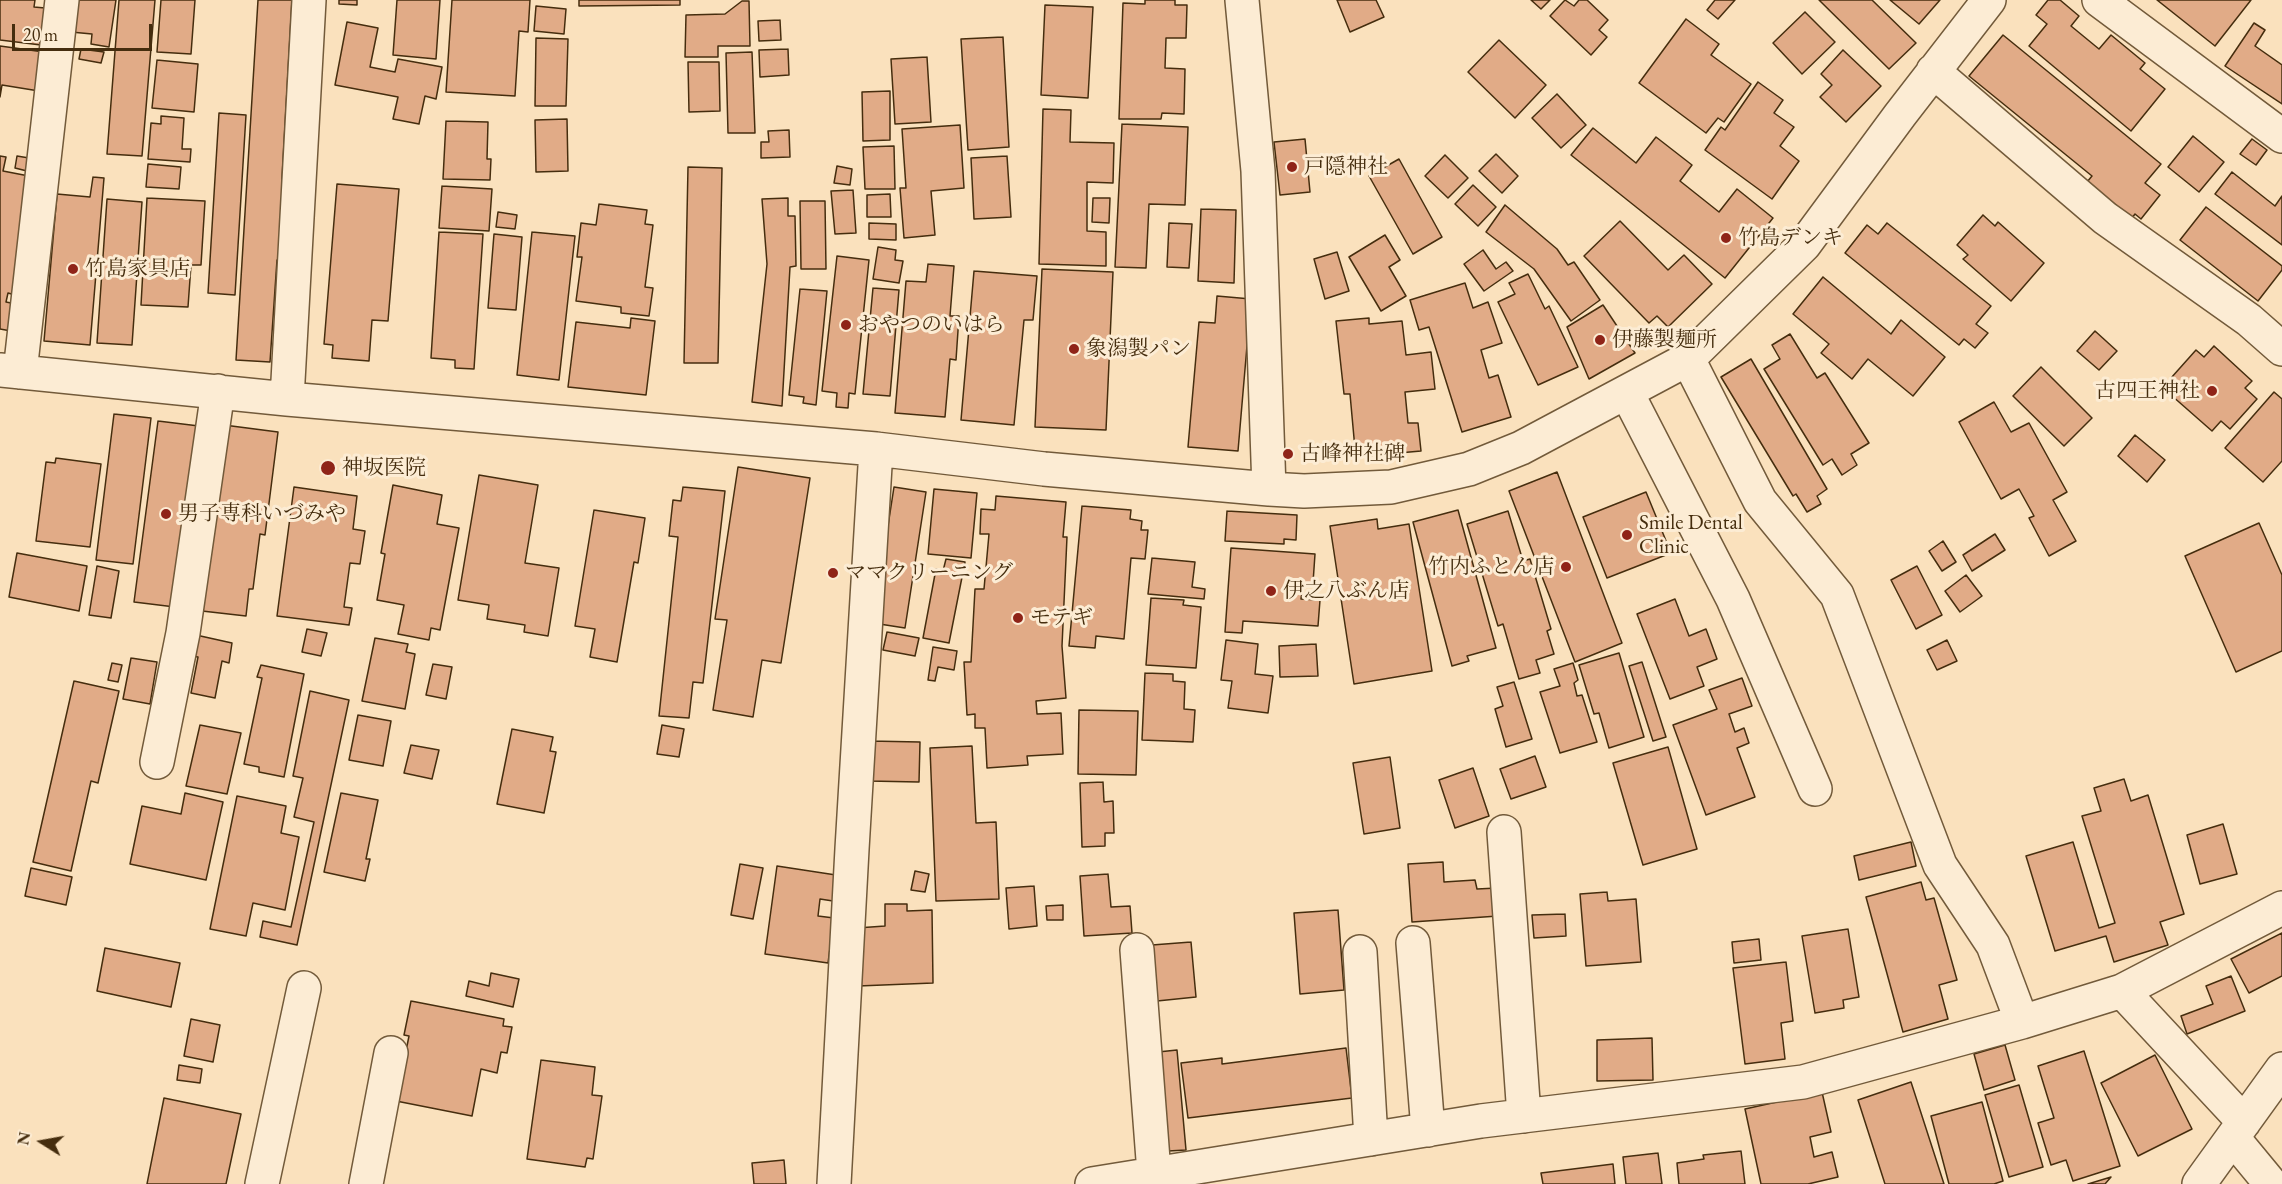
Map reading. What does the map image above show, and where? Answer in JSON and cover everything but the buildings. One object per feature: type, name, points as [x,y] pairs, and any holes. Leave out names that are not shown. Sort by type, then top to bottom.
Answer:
[{"type":"street","points":[[62,0],[10,371],[287,399],[876,449],[1044,469],[1304,491],[1391,487],[1468,469],[1521,448],[1688,359],[1804,245],[1933,71],[1989,0]]},
{"type":"street","points":[[287,399],[309,0]]},
{"type":"street","points":[[1242,0],[1258,171],[1269,489]]},
{"type":"street","points":[[2099,0],[2282,136]]},
{"type":"street","points":[[1933,71],[2105,218],[2249,320],[2282,349]]},
{"type":"street","points":[[1688,359],[1760,501],[1838,595],[1940,865],[1993,945],[2022,1022]]},
{"type":"street","points":[[157,762],[183,633],[218,391]]},
{"type":"street","points":[[1627,393],[1733,599],[1815,789]]},
{"type":"street","points":[[834,1184],[852,837],[876,449]]},
{"type":"street","points":[[1504,832],[1524,1116]]},
{"type":"street","points":[[1092,1184],[1524,1116],[1803,1082],[2022,1022],[2122,991],[2282,908]]},
{"type":"street","points":[[1413,942],[1428,1130]]},
{"type":"street","points":[[1137,950],[1154,1173]]},
{"type":"street","points":[[1360,952],[1371,1139]]},
{"type":"street","points":[[262,1184],[304,988]]},
{"type":"street","points":[[2122,991],[2238,1130],[2271,1184]]},
{"type":"street","points":[[366,1184],[391,1053]]},
{"type":"street","points":[[2199,1184],[2282,1069]]},
{"type":"place","name":"戸隠神社","points":[[1292,167]]},
{"type":"place","name":"竹島デンキ","points":[[1726,238]]},
{"type":"place","name":"竹島家具店","points":[[73,269]]},
{"type":"place","name":"おやつのいはら","points":[[846,325]]},
{"type":"place","name":"伊藤製麺所","points":[[1600,340]]},
{"type":"place","name":"象潟製パン","points":[[1074,349]]},
{"type":"place","name":"古四王神社","points":[[2212,391]]},
{"type":"place","name":"古峰神社碑","points":[[1288,454]]},
{"type":"place","name":"神坂医院","points":[[328,468]]},
{"type":"place","name":"男子専科いづみや","points":[[166,514]]},
{"type":"place","name":"Smile Dental Clinic","points":[[1627,535]]},
{"type":"place","name":"竹内ふとん店","points":[[1566,567]]},
{"type":"place","name":"ママクリーニング","points":[[833,573]]},
{"type":"place","name":"伊之八ぶん店","points":[[1271,591]]},
{"type":"place","name":"モテギ","points":[[1018,618]]}]
